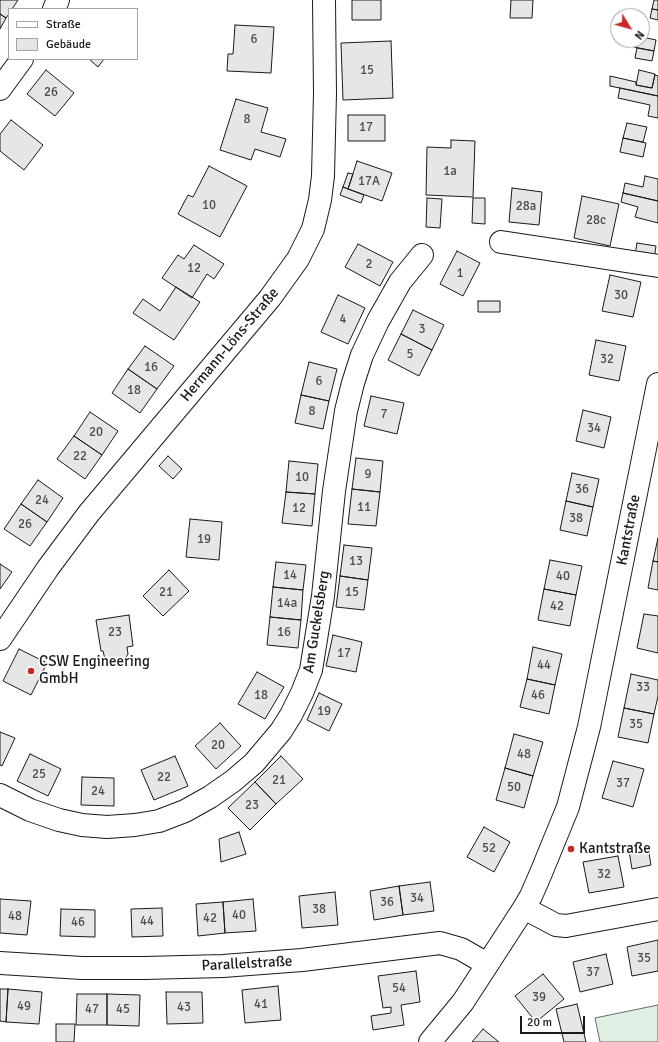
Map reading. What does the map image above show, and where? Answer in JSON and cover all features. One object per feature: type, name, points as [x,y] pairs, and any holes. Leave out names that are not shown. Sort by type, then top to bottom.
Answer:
[{"type":"street","name":"Hermann-Löns-Straße","points":[[0,639],[48,568],[89,513],[270,298],[298,259],[313,229],[320,200],[323,176],[325,93],[324,0]]},
{"type":"street","points":[[0,89],[21,60]]},
{"type":"street","points":[[501,242],[658,266]]},
{"type":"street","name":"Am Guckelsberg","points":[[0,795],[30,810],[59,820],[82,825],[107,827],[159,821],[185,811],[210,797],[233,781],[254,763],[281,731],[294,710],[312,670],[323,596],[338,460],[346,411],[353,383],[362,355],[378,321],[400,282],[422,255]]},
{"type":"street","name":"Kantstraße","points":[[430,1042],[463,1002],[524,908],[544,867],[568,807],[589,727],[658,384]]},
{"type":"street","points":[[524,908],[556,925],[566,926],[658,909]]},
{"type":"street","name":"Parallelstraße","points":[[0,964],[82,968],[223,966],[302,960],[440,943],[461,948],[487,964]]},
{"type":"green space","points":[[658,1005],[658,1042],[600,1042],[595,1018]]},
{"type":"building","points":[[0,0],[18,0],[13,8],[8,8],[8,15],[6,18],[0,14]]},
{"type":"building","points":[[352,0],[381,0],[381,20],[352,20]]},
{"type":"building","points":[[511,0],[533,0],[532,18],[510,18]]},
{"type":"building","points":[[654,0],[658,0],[658,10],[652,9]]},
{"type":"building","points":[[652,9],[658,10],[658,20],[650,18]]},
{"type":"building","points":[[0,14],[6,18],[0,29]]},
{"type":"building","points":[[235,25],[274,27],[271,73],[227,71],[228,54],[233,54]]},
{"type":"building","points":[[650,39],[656,40],[654,51],[639,48],[650,48]]},
{"type":"building","points":[[391,41],[393,98],[343,100],[341,43]]},
{"type":"building","points":[[637,48],[654,51],[652,61],[635,58]]},
{"type":"building","points":[[90,60],[103,60],[98,67]]},
{"type":"building","points":[[46,70],[74,93],[55,116],[27,94]]},
{"type":"building","points":[[639,70],[655,74],[652,88],[636,85]]},
{"type":"building","points":[[655,75],[658,76],[658,96],[610,86],[610,76],[636,82],[636,85],[652,88]]},
{"type":"building","points":[[620,88],[658,96],[658,118],[648,116],[650,105],[618,98]]},
{"type":"building","points":[[236,99],[268,108],[261,132],[286,139],[280,157],[255,149],[251,160],[220,150]]},
{"type":"building","points":[[348,115],[385,115],[385,141],[348,141]]},
{"type":"building","points":[[11,120],[43,145],[24,170],[0,151],[0,134]]},
{"type":"building","points":[[627,123],[647,127],[643,142],[623,138]]},
{"type":"building","points":[[623,138],[646,143],[643,157],[620,152]]},
{"type":"building","points":[[451,140],[475,141],[473,197],[426,195],[427,147],[451,148]]},
{"type":"building","points":[[357,161],[392,173],[382,201],[348,189]]},
{"type":"building","points":[[209,166],[247,186],[220,237],[178,214],[188,195],[193,197]]},
{"type":"building","points":[[348,173],[353,174],[348,189],[343,187]]},
{"type":"building","points":[[645,176],[658,179],[658,201],[623,193],[625,183],[643,187]]},
{"type":"building","points":[[343,187],[364,195],[361,203],[340,195]]},
{"type":"building","points":[[512,188],[542,192],[539,225],[509,222]]},
{"type":"building","points":[[623,193],[658,201],[658,223],[635,217],[638,207],[621,202]]},
{"type":"building","points":[[582,196],[619,204],[610,246],[574,238]]},
{"type":"building","points":[[427,198],[442,199],[440,228],[426,227]]},
{"type":"building","points":[[473,198],[485,198],[485,224],[472,223]]},
{"type":"building","points":[[637,243],[656,246],[654,259],[635,255]]},
{"type":"building","points":[[358,244],[393,262],[380,286],[345,267]]},
{"type":"building","points":[[194,245],[224,264],[214,279],[207,274],[192,298],[162,278],[178,255],[184,259]]},
{"type":"building","points":[[457,251],[480,263],[463,296],[440,284]]},
{"type":"building","points":[[610,275],[641,282],[633,317],[602,311]]},
{"type":"building","points":[[176,287],[200,302],[174,340],[133,313],[143,299],[160,311]]},
{"type":"building","points":[[338,295],[365,308],[348,344],[321,332]]},
{"type":"building","points":[[478,301],[500,301],[500,312],[478,312]]},
{"type":"building","points":[[413,310],[444,325],[432,350],[401,334]]},
{"type":"building","points":[[401,334],[432,350],[419,376],[388,360]]},
{"type":"building","points":[[596,340],[626,346],[619,381],[589,375]]},
{"type":"building","points":[[145,346],[174,366],[157,389],[128,369]]},
{"type":"building","points":[[309,362],[337,369],[329,401],[301,395]]},
{"type":"building","points":[[128,369],[157,389],[140,413],[112,393]]},
{"type":"building","points":[[301,395],[329,401],[323,429],[295,423]]},
{"type":"building","points":[[371,396],[404,403],[397,434],[364,426]]},
{"type":"building","points":[[583,410],[611,417],[604,448],[576,441]]},
{"type":"building","points":[[90,412],[118,431],[102,455],[74,436]]},
{"type":"building","points":[[74,436],[102,455],[85,479],[57,459]]},
{"type":"building","points":[[168,456],[182,469],[173,479],[159,466]]},
{"type":"building","points":[[356,458],[383,461],[380,492],[352,489]]},
{"type":"building","points":[[289,461],[318,464],[315,494],[286,492]]},
{"type":"building","points":[[572,473],[599,479],[593,507],[566,501]]},
{"type":"building","points":[[38,480],[63,498],[47,522],[21,504]]},
{"type":"building","points":[[352,489],[380,492],[376,526],[348,524]]},
{"type":"building","points":[[286,492],[315,494],[312,526],[282,523]]},
{"type":"building","points":[[566,501],[593,507],[587,536],[560,530]]},
{"type":"building","points":[[21,504],[47,522],[30,546],[4,529]]},
{"type":"building","points":[[190,519],[222,522],[219,560],[186,557]]},
{"type":"building","points":[[658,538],[658,562],[653,561]]},
{"type":"building","points":[[344,545],[372,548],[368,580],[340,576]]},
{"type":"building","points":[[550,560],[582,566],[576,595],[544,589]]},
{"type":"building","points":[[653,561],[658,562],[658,590],[648,588]]},
{"type":"building","points":[[276,562],[306,565],[303,590],[273,587]]},
{"type":"building","points":[[0,564],[12,572],[0,589]]},
{"type":"building","points":[[169,570],[189,591],[163,616],[143,596]]},
{"type":"building","points":[[340,576],[368,580],[364,610],[336,607]]},
{"type":"building","points":[[273,587],[303,590],[301,620],[270,617]]},
{"type":"building","points":[[544,589],[576,595],[570,626],[538,620]]},
{"type":"building","points":[[644,614],[658,616],[658,653],[637,648]]},
{"type":"building","points":[[129,615],[133,646],[127,647],[128,654],[123,662],[111,665],[105,659],[103,651],[101,651],[96,620]]},
{"type":"building","points":[[270,617],[301,620],[298,648],[267,645]]},
{"type":"building","points":[[333,635],[362,642],[356,672],[326,666]]},
{"type":"building","points":[[533,647],[562,654],[555,685],[527,679]]},
{"type":"building","points":[[19,649],[47,663],[31,695],[3,681]]},
{"type":"building","points":[[257,672],[284,687],[265,719],[238,704]]},
{"type":"building","points":[[631,674],[658,680],[658,696],[654,714],[624,708]]},
{"type":"building","points":[[527,679],[555,685],[549,714],[520,707]]},
{"type":"building","points":[[319,693],[342,704],[329,731],[307,720]]},
{"type":"building","points":[[624,708],[654,714],[648,743],[618,737]]},
{"type":"building","points":[[220,723],[241,746],[216,769],[195,746]]},
{"type":"building","points":[[0,732],[15,738],[2,766],[0,765]]},
{"type":"building","points":[[514,734],[543,742],[533,776],[505,768]]},
{"type":"building","points":[[30,754],[61,769],[48,796],[17,781]]},
{"type":"building","points":[[175,756],[188,786],[154,800],[141,770]]},
{"type":"building","points":[[281,756],[303,779],[276,804],[255,782]]},
{"type":"building","points":[[613,761],[644,769],[633,807],[602,798]]},
{"type":"building","points":[[505,768],[533,776],[524,808],[496,800]]},
{"type":"building","points":[[82,777],[114,778],[114,806],[81,805]]},
{"type":"building","points":[[255,782],[276,804],[250,830],[228,808]]},
{"type":"building","points":[[484,827],[510,842],[494,872],[467,857]]},
{"type":"building","points":[[239,832],[246,854],[221,862],[219,839]]},
{"type":"building","points":[[648,847],[651,865],[632,869],[629,851]]},
{"type":"building","points":[[618,856],[624,887],[589,893],[583,862]]},
{"type":"building","points":[[430,882],[434,911],[403,915],[399,886]]},
{"type":"building","points":[[399,886],[403,915],[374,920],[370,891]]},
{"type":"building","points":[[335,892],[338,925],[302,928],[299,896]]},
{"type":"building","points":[[0,899],[31,901],[27,935],[0,933]]},
{"type":"building","points":[[253,899],[256,931],[225,933],[223,902]]},
{"type":"building","points":[[223,902],[225,933],[198,936],[196,904]]},
{"type":"building","points":[[162,908],[163,936],[132,937],[131,909]]},
{"type":"building","points":[[61,909],[95,910],[95,937],[60,936]]},
{"type":"building","points":[[658,940],[658,971],[632,976],[627,947]]},
{"type":"building","points":[[606,954],[613,984],[580,992],[573,962]]},
{"type":"building","points":[[416,971],[420,1002],[401,1005],[404,1025],[373,1030],[371,1016],[391,1013],[391,1007],[383,1008],[378,976]]},
{"type":"building","points":[[543,974],[564,999],[536,1022],[515,996]]},
{"type":"building","points":[[278,986],[281,1020],[245,1023],[242,990]]},
{"type":"building","points":[[0,989],[8,989],[6,1022],[0,1021]]},
{"type":"building","points":[[8,989],[42,992],[39,1024],[6,1022]]},
{"type":"building","points":[[166,992],[202,992],[203,1023],[167,1024]]},
{"type":"building","points":[[77,994],[107,994],[107,1025],[76,1025]]},
{"type":"building","points":[[107,994],[140,995],[139,1026],[107,1025]]},
{"type":"building","points":[[577,1004],[586,1042],[564,1042],[556,1009]]},
{"type":"building","points":[[56,1024],[75,1024],[74,1042],[56,1042]]},
{"type":"building","points":[[483,1029],[499,1042],[472,1042]]},
{"type":"place","name":"CSW Engineering GmbH","points":[[31,671]]},
{"type":"place","name":"Kantstraße","points":[[571,849]]}]
